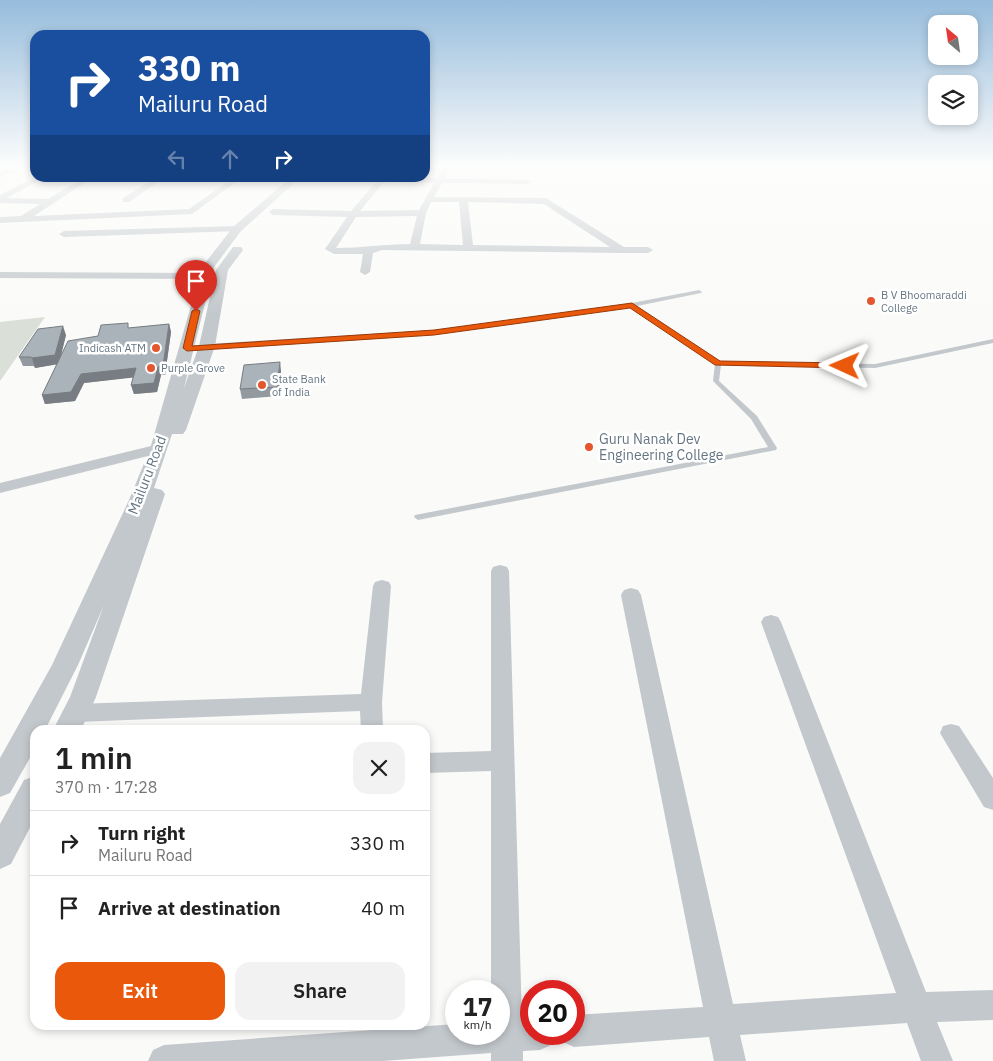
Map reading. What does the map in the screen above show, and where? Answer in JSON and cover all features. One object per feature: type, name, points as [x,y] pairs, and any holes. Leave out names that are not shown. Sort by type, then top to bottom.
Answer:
[{"type":"street","points":[[23,219],[29,216]]},
{"type":"street","points":[[0,218],[23,219],[104,216]]},
{"type":"street","name":"Mailuru Road","points":[[34,725],[65,665],[139,500],[158,449],[187,348],[205,276],[214,258],[237,230],[253,216]]},
{"type":"street","points":[[71,721],[83,697],[207,346],[224,267],[249,234],[268,216]]},
{"type":"street","points":[[352,216],[330,249],[334,251],[368,251],[381,247],[414,247],[648,250]]},
{"type":"street","points":[[414,247],[421,216]]},
{"type":"street","points":[[468,248],[469,216]]},
{"type":"street","points":[[569,216],[622,250]]},
{"type":"street","points":[[64,234],[237,230]]},
{"type":"street","points":[[365,272],[368,251]]},
{"type":"street","points":[[0,275],[205,276]]},
{"type":"street","points":[[187,348],[207,346]]},
{"type":"street","points":[[0,488],[158,449]]},
{"type":"street","points":[[500,571],[506,1049]]},
{"type":"street","points":[[372,725],[371,702],[382,586]]},
{"type":"street","points":[[631,595],[730,1061]]},
{"type":"street","points":[[770,622],[938,1061]]},
{"type":"street","points":[[71,721],[371,702]]},
{"type":"street","name":"Mailuru Road","points":[[0,784],[30,733]]},
{"type":"street","points":[[951,733],[993,799]]},
{"type":"street","points":[[430,764],[502,760]]},
{"type":"street","points":[[0,854],[30,798]]},
{"type":"street","points":[[585,1030],[916,1007],[993,1006]]},
{"type":"street","points":[[164,1061],[506,1049],[520,1043]]},
{"type":"lane","points":[[207,346],[434,332],[632,305],[699,292]]},
{"type":"lane","points":[[632,305],[718,363],[875,366],[993,341]]},
{"type":"lane","points":[[418,517],[773,448],[754,418],[716,381],[718,363]]},
{"type":"shaded area","points":[[45,317],[0,381],[0,322]]},
{"type":"building","points":[[128,323],[128,328],[169,324],[163,366],[158,367],[154,383],[131,385],[136,368],[81,374],[71,392],[42,395],[68,341],[98,336],[101,325]]},
{"type":"building","points":[[63,326],[55,355],[32,358],[19,357],[38,329]]},
{"type":"building","points":[[280,362],[277,387],[240,389],[244,365]]},
{"type":"place","name":"B V Bhoomaraddi College","points":[[871,301]]},
{"type":"place","name":"Indicash ATM","points":[[156,348]]},
{"type":"place","name":"Purple Grove","points":[[151,368]]},
{"type":"place","name":"State Bank of India","points":[[262,385]]},
{"type":"place","name":"Guru Nanak Dev Engineering College","points":[[589,447]]},
{"type":"route","points":[[196,311],[187,348],[434,332],[632,305],[718,363],[845,366]]}]
